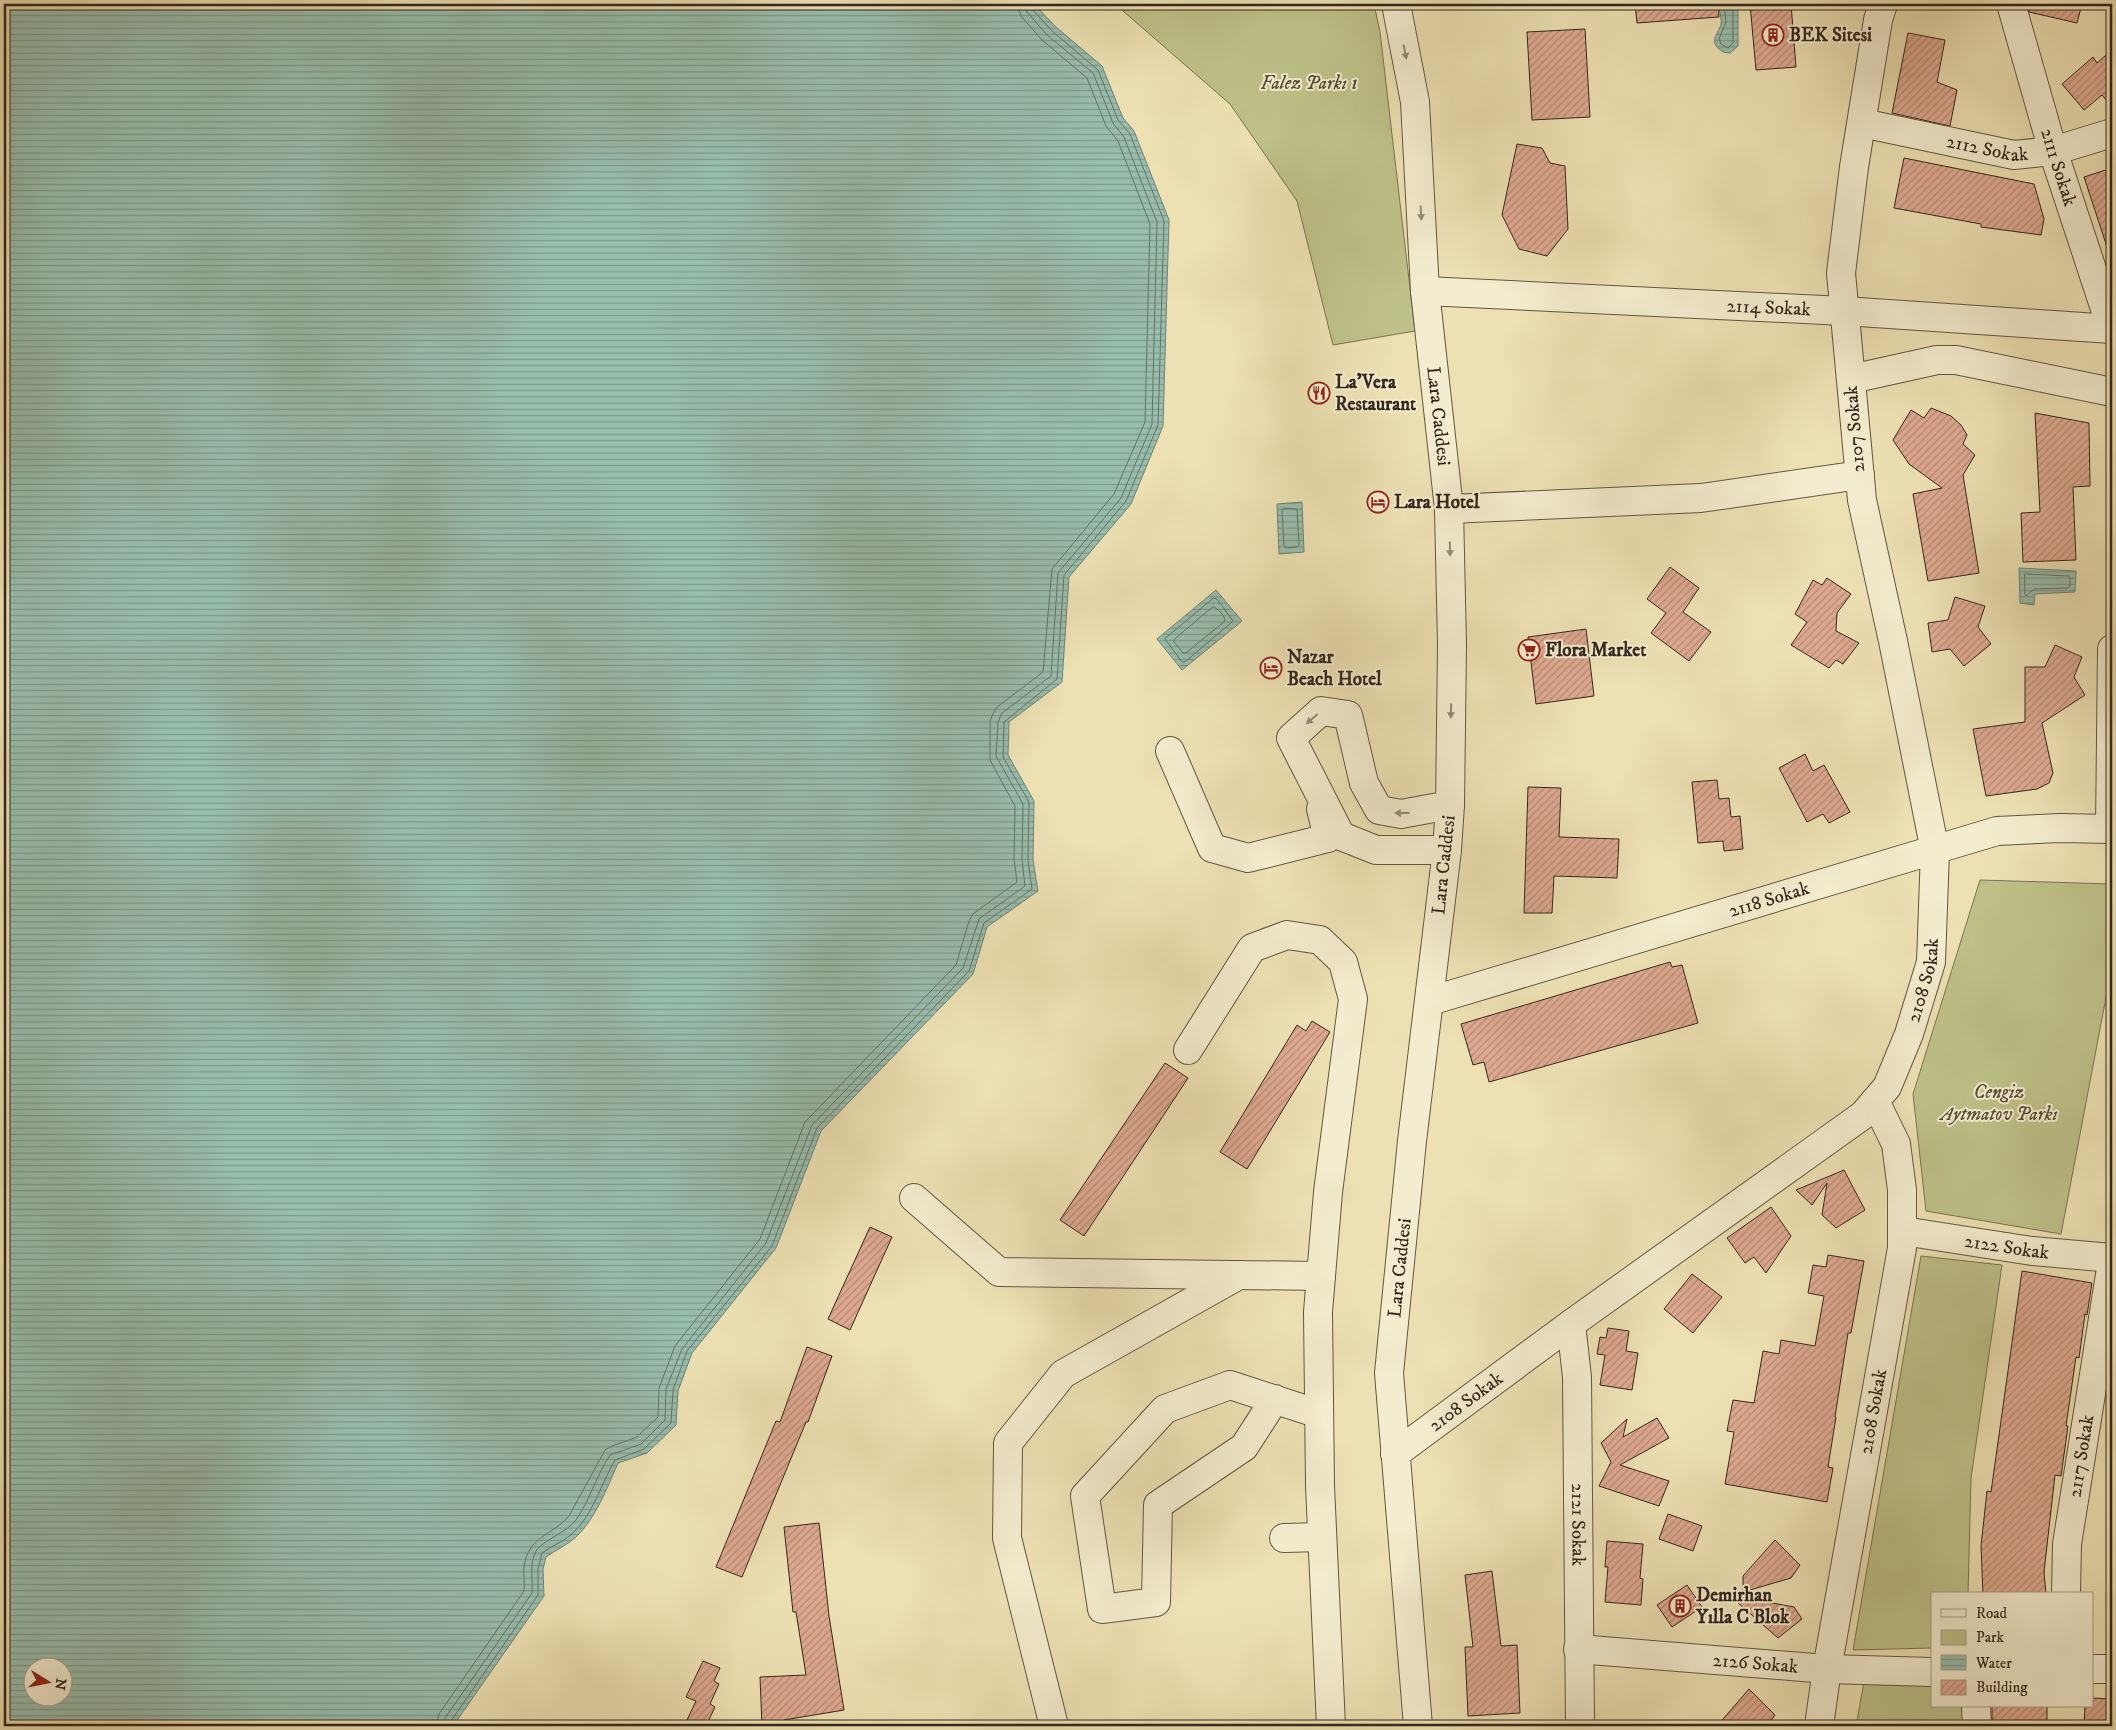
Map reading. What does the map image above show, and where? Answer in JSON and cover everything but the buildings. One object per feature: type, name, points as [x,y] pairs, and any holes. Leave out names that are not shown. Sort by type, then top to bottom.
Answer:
[{"type":"street","name":"Lara Caddesi","points":[[1396,4],[1415,102],[1425,291],[1450,509],[1452,645],[1450,805],[1430,1001],[1412,1141],[1389,1373],[1418,1726]]},
{"type":"street","name":"2107 Sokak","points":[[1883,4],[1878,20],[1841,273],[1862,500],[1894,641],[1935,851]]},
{"type":"street","name":"2111 Sokak","points":[[2011,4],[2054,151],[2112,329]]},
{"type":"street","name":"2112 Sokak","points":[[1862,123],[2014,155],[2054,151],[2112,133]]},
{"type":"street","name":"2114 Sokak","points":[[1425,291],[1844,311],[2112,329]]},
{"type":"street","points":[[1850,379],[1937,360],[1956,360],[2112,392]]},
{"type":"street","points":[[1450,509],[1701,498],[1860,475]]},
{"type":"street","points":[[2111,829],[2112,649]]},
{"type":"street","points":[[1446,850],[1376,850],[1341,836],[1290,738],[1321,711],[1348,715],[1364,783],[1379,810],[1401,814],[1450,805]]},
{"type":"street","points":[[1170,751],[1212,848],[1248,858],[1328,838],[1315,788]]},
{"type":"street","name":"2118 Sokak","points":[[1430,1001],[1997,831],[2060,828],[2111,829]]},
{"type":"street","name":"2108 Sokak","points":[[1395,1454],[1571,1324],[1863,1115],[1888,1086],[1909,1034],[1932,962],[1935,851]]},
{"type":"street","points":[[1188,1050],[1252,948],[1286,935],[1320,940],[1343,962],[1353,999],[1328,1192],[1318,1312],[1322,1537],[1331,1726]]},
{"type":"street","name":"2108 Sokak","points":[[1819,1726],[1827,1669],[1902,1248],[1902,1190],[1896,1144],[1875,1101]]},
{"type":"street","points":[[914,1198],[999,1272],[1321,1276]]},
{"type":"street","name":"2122 Sokak","points":[[1903,1230],[2032,1251],[2112,1260]]},
{"type":"street","name":"2117 Sokak","points":[[2066,1592],[2067,1544],[2112,1260]]},
{"type":"street","points":[[1054,1726],[1006,1538],[1008,1443],[1063,1374],[1239,1275]]},
{"type":"street","name":"2121 Sokak","points":[[1571,1324],[1577,1377],[1580,1726]]},
{"type":"street","points":[[1275,1400],[1244,1447],[1158,1506],[1156,1602],[1102,1609],[1085,1496],[1165,1409],[1230,1385],[1319,1414]]},
{"type":"street","points":[[1284,1538],[1322,1537]]},
{"type":"street","name":"2126 Sokak","points":[[1578,1649],[1827,1669],[1931,1672]]},
{"type":"street","points":[[2094,1669],[2112,1669]]},
{"type":"street","points":[[1976,1708],[1977,1726]]},
{"type":"green space","name":"Falez Parkı 1","points":[[1115,4],[1374,4],[1380,32],[1415,331],[1333,345],[1297,201],[1230,104]]},
{"type":"green space","name":"Cengiz Aytmatov Parkı","points":[[1980,880],[2112,884],[2112,966],[2061,1234],[1926,1211],[1913,1094]]},
{"type":"green space","points":[[1921,1256],[2002,1265],[1971,1478],[1968,1592],[1931,1592],[1931,1648],[1853,1650]]},
{"type":"green space","points":[[1864,1682],[1931,1683],[1931,1708],[1963,1708],[1965,1726],[1856,1726]]},
{"type":"water","points":[[4,4],[1034,4],[1056,27],[1102,66],[1123,118],[1134,131],[1169,220],[1163,426],[1131,504],[1069,577],[1062,682],[1009,722],[1008,755],[1034,801],[1033,860],[1038,891],[987,927],[973,974],[821,1131],[776,1248],[692,1353],[678,1391],[676,1425],[647,1453],[618,1463],[600,1502],[583,1529],[573,1540],[546,1557],[543,1569],[544,1596],[453,1726],[4,1726]]},
{"type":"water","points":[[1720,4],[1738,5],[1738,46],[1730,53],[1720,50],[1715,43],[1721,24]]},
{"type":"water","points":[[1302,502],[1304,552],[1279,554],[1277,504]]},
{"type":"water","points":[[2019,568],[2076,571],[2075,592],[2035,594],[2034,605],[2020,603]]},
{"type":"water","points":[[1216,590],[1242,621],[1182,670],[1157,639]]},
{"type":"place","name":"BEK Sitesi","points":[[1773,35]]},
{"type":"place","name":"La'Vera Restaurant","points":[[1319,393]]},
{"type":"place","name":"Lara Hotel","points":[[1378,502]]},
{"type":"place","name":"Flora Market","points":[[1529,650]]},
{"type":"place","name":"Nazar Beach Hotel","points":[[1271,668]]},
{"type":"place","name":"Demirhan Yılla C Blok","points":[[1680,1606]]}]
